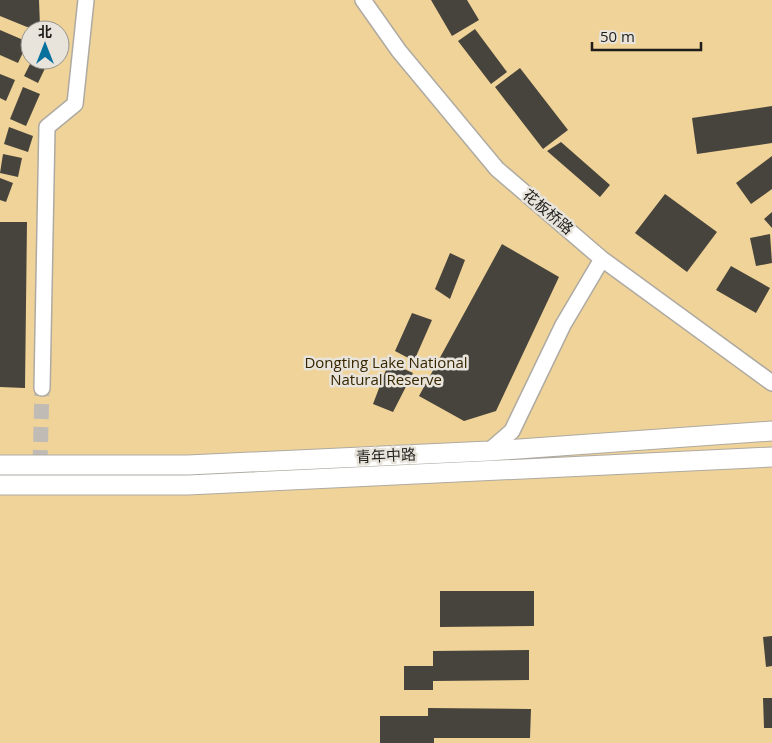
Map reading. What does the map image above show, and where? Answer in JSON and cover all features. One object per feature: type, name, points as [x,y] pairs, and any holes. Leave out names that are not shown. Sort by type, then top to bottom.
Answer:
[{"type":"main road","name":"青年中路","points":[[0,465],[188,465],[490,451],[772,431]]},
{"type":"main road","name":"青年中路","points":[[0,485],[188,485],[772,457]]},
{"type":"street","points":[[42,388],[47,127],[75,104],[86,0]]},
{"type":"street","name":"花板桥路","points":[[363,0],[399,51],[497,169],[602,259],[772,383]]},
{"type":"street","points":[[490,451],[512,431],[563,324],[602,259]]},
{"type":"green space","name":"Dongting Lake National Natural Reserve","points":[[0,0],[772,0],[772,743],[0,743]]},
{"type":"building","points":[[0,0],[39,0],[40,20],[20,20],[20,24],[0,16]]},
{"type":"building","points":[[431,0],[467,0],[479,20],[452,36]]},
{"type":"building","points":[[475,29],[507,72],[491,84],[458,41]]},
{"type":"building","points":[[0,30],[20,39],[20,59],[18,63],[0,55]]},
{"type":"building","points":[[520,68],[568,130],[543,149],[495,87]]},
{"type":"building","points":[[27,70],[44,70],[38,83],[24,76]]},
{"type":"building","points":[[0,74],[15,80],[6,101],[0,98]]},
{"type":"building","points":[[23,87],[40,94],[26,126],[10,119]]},
{"type":"building","points":[[772,106],[772,143],[697,154],[692,118]]},
{"type":"building","points":[[9,127],[33,136],[28,152],[4,144]]},
{"type":"building","points":[[561,142],[610,185],[600,197],[547,151]]},
{"type":"building","points":[[3,154],[22,158],[18,177],[0,173]]},
{"type":"building","points":[[772,156],[772,189],[751,204],[736,183]]},
{"type":"building","points":[[0,178],[13,183],[6,202],[0,200]]},
{"type":"building","points":[[665,194],[717,232],[687,272],[635,233]]},
{"type":"building","points":[[772,212],[772,228],[764,219]]},
{"type":"building","points":[[0,222],[27,222],[25,388],[0,387]]},
{"type":"building","points":[[770,234],[772,263],[756,266],[750,238]]},
{"type":"building","points":[[502,244],[559,277],[496,411],[464,421],[419,396]]},
{"type":"building","points":[[450,253],[465,260],[450,299],[435,289]]},
{"type":"building","points":[[731,266],[770,288],[756,313],[716,290]]},
{"type":"building","points":[[412,313],[432,320],[414,361],[395,351]]},
{"type":"building","points":[[389,362],[413,373],[393,412],[373,404]]},
{"type":"building","points":[[440,591],[534,591],[534,626],[440,627]]},
{"type":"building","points":[[772,636],[772,666],[766,667],[763,637]]},
{"type":"building","points":[[529,650],[529,680],[433,681],[433,690],[404,690],[404,666],[433,666],[433,651]]},
{"type":"building","points":[[763,698],[772,698],[772,728],[764,728]]},
{"type":"building","points":[[428,708],[531,709],[530,738],[434,738],[434,743],[380,743],[380,716],[428,716]]},
{"type":"tunnel","points":[[40,465],[42,388]]}]
